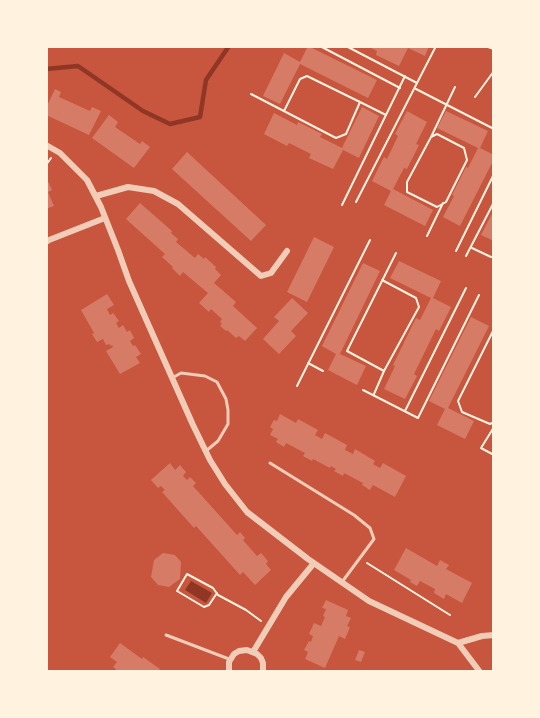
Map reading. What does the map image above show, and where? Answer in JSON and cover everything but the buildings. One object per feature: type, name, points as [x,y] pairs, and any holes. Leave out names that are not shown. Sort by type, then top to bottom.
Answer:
[{"type":"street","points":[[46,146],[60,153],[87,180],[96,196],[129,282],[171,378],[206,451],[225,484],[247,512],[369,601],[458,643],[480,672]]},
{"type":"street","points":[[96,196],[128,187],[154,191],[178,204],[261,276],[271,273],[287,251]]},
{"type":"street","points":[[46,242],[105,218]]},
{"type":"street","points":[[252,651],[286,597],[314,563]]},
{"type":"street","points":[[458,643],[494,635]]},
{"type":"street","points":[[229,672],[228,668],[234,654],[247,650],[261,658],[262,672]]},
{"type":"lane","points":[[171,378],[180,373],[205,376],[217,382],[226,399],[228,424],[218,441],[206,451]]},
{"type":"lane","points":[[270,463],[370,528],[374,539],[342,582]]},
{"type":"lane","points":[[166,634],[231,660]]},
{"type":"path","points":[[320,46],[400,88]]},
{"type":"path","points":[[346,46],[417,83]]},
{"type":"path","points":[[356,202],[436,46]]},
{"type":"path","points":[[485,46],[494,49]]},
{"type":"path","points":[[475,97],[494,71]]},
{"type":"path","points":[[284,111],[300,79],[308,76],[387,115]]},
{"type":"path","points":[[342,205],[405,76]]},
{"type":"path","points":[[431,137],[437,134],[464,148],[467,160],[446,202],[437,207],[407,192],[407,182],[455,87]]},
{"type":"path","points":[[415,89],[494,129]]},
{"type":"path","points":[[250,94],[336,138],[346,134],[360,102]]},
{"type":"path","points":[[46,165],[51,158]]},
{"type":"path","points":[[456,251],[494,174]]},
{"type":"path","points":[[466,256],[494,202]]},
{"type":"path","points":[[427,236],[443,203]]},
{"type":"path","points":[[297,386],[370,240]]},
{"type":"path","points":[[471,247],[491,257]]},
{"type":"path","points":[[384,371],[347,351],[396,253]]},
{"type":"path","points":[[373,395],[419,308],[416,298],[382,280]]},
{"type":"path","points":[[405,411],[466,288]]},
{"type":"path","points":[[363,390],[418,418],[479,294]]},
{"type":"path","points":[[494,329],[458,401],[462,412],[490,424],[494,422]]},
{"type":"path","points":[[308,363],[322,371]]},
{"type":"path","points":[[494,427],[481,448],[494,454]]},
{"type":"path","points":[[359,559],[450,615]]},
{"type":"path","points":[[217,593],[210,605],[204,607],[177,591],[187,574],[213,588],[217,593],[268,626]]},
{"type":"shaded area","points":[[191,581],[212,593],[206,603],[185,590]]},
{"type":"waterway","points":[[46,69],[78,66],[143,111],[170,124],[200,117],[206,80],[229,46]]}]
